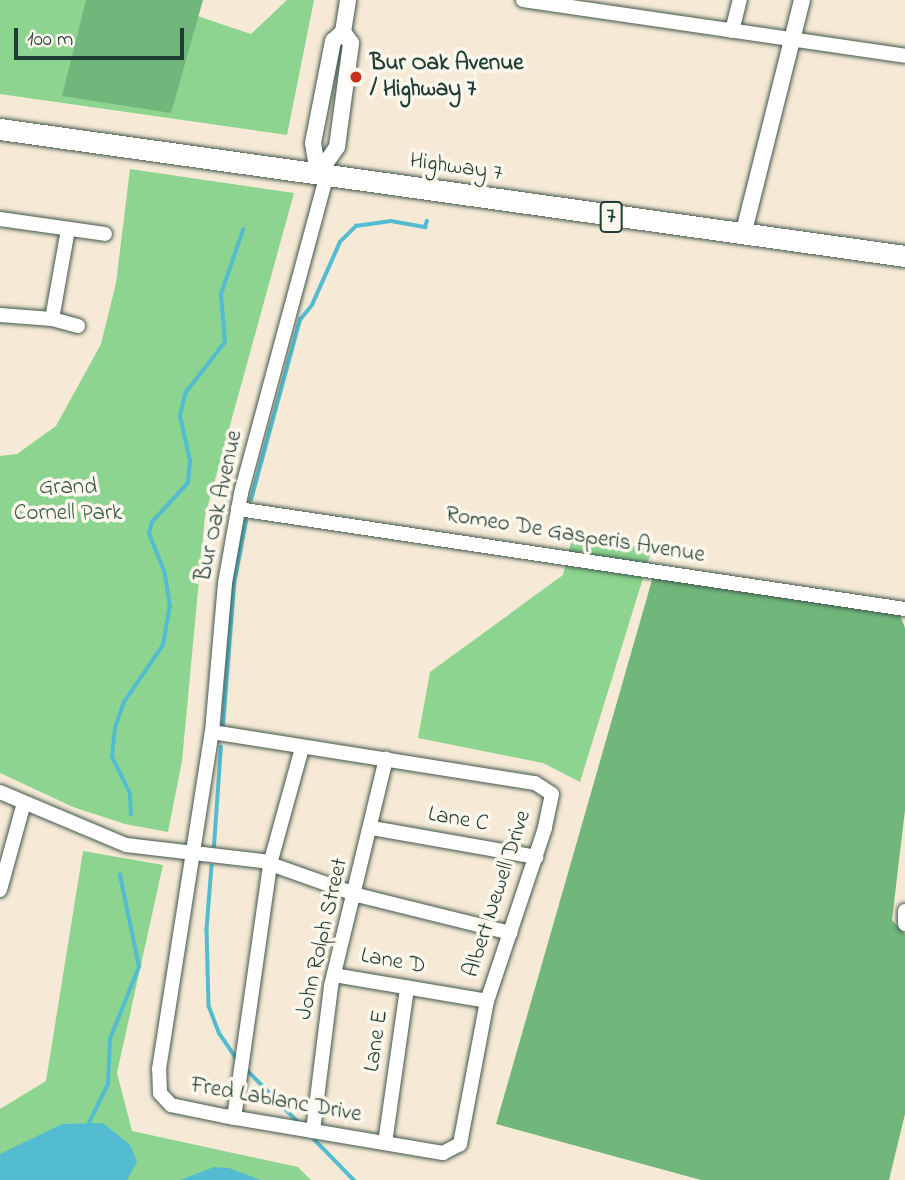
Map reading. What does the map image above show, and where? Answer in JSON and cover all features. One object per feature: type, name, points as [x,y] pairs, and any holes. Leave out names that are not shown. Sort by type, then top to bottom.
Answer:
[{"type":"main road","name":"Highway 7","points":[[0,129],[905,256]]},
{"type":"street","name":"Bur Oak Avenue","points":[[322,175],[313,143],[333,41],[343,32],[348,0]]},
{"type":"street","points":[[523,0],[905,56]]},
{"type":"street","points":[[732,31],[740,0]]},
{"type":"street","points":[[743,235],[790,39],[802,0]]},
{"type":"street","name":"Bur Oak Avenue","points":[[193,853],[212,732],[225,583],[238,509],[322,175],[337,148],[351,43],[343,32]]},
{"type":"street","points":[[0,219],[105,234]]},
{"type":"street","points":[[52,319],[68,229]]},
{"type":"street","points":[[0,315],[52,319],[78,326]]},
{"type":"street","name":"Romeo De Gasperis Avenue","points":[[238,509],[905,609]]},
{"type":"street","name":"Albert Newell Drive","points":[[212,732],[535,783],[552,793],[536,857],[487,1001],[460,1144]]},
{"type":"street","points":[[234,1118],[270,864],[302,748]]},
{"type":"street","name":"John Rolph Street","points":[[313,1131],[334,975],[372,828],[386,759]]},
{"type":"street","points":[[0,792],[126,845],[270,864],[355,894],[511,933]]},
{"type":"street","points":[[0,890],[24,803]]},
{"type":"street","name":"Lane C","points":[[372,828],[536,857]]},
{"type":"street","name":"Fred Lablanc Drive","points":[[193,853],[159,1069],[160,1093],[172,1105],[234,1118],[443,1153],[460,1144]]},
{"type":"street","points":[[905,911],[905,924]]},
{"type":"street","name":"Lane D","points":[[334,975],[487,1001]]},
{"type":"street","name":"Lane E","points":[[386,1143],[407,988]]},
{"type":"green space","points":[[0,0],[150,0],[251,34],[287,0],[314,0],[287,135],[0,94]]},
{"type":"green space","points":[[86,0],[203,0],[171,113],[62,96]]},
{"type":"green space","name":"Grand Cornell Park","points":[[130,169],[294,193],[205,516],[182,761],[168,832],[125,824],[73,807],[0,773],[0,456],[17,454],[56,426],[101,344],[116,283]]},
{"type":"green space","points":[[572,538],[652,549],[580,782],[543,763],[418,738],[430,672],[563,575]]},
{"type":"green space","points":[[656,566],[895,602],[905,628],[905,810],[892,920],[905,934],[905,1114],[889,1180],[701,1180],[496,1124]]},
{"type":"green space","points":[[83,851],[163,865],[117,1073],[132,1131],[298,1167],[311,1180],[0,1180],[0,1109],[46,1081]]},
{"type":"water","points":[[103,1123],[130,1145],[137,1162],[127,1180],[0,1180],[0,1154],[62,1124]]},
{"type":"water","points":[[214,1167],[229,1168],[261,1180],[180,1180]]},
{"type":"waterway","points":[[251,500],[300,320],[312,305],[340,242],[356,226],[391,221],[425,227],[427,221]]},
{"type":"waterway","points":[[131,815],[130,794],[112,757],[115,728],[124,702],[163,645],[170,607],[164,571],[149,534],[152,522],[188,483],[190,461],[180,416],[186,392],[225,342],[221,294],[243,230]]},
{"type":"waterway","points":[[223,725],[234,584],[246,521]]},
{"type":"waterway","points":[[214,846],[221,747]]},
{"type":"waterway","points":[[212,866],[207,929],[209,1006],[220,1034],[237,1059]]},
{"type":"waterway","points":[[89,1123],[108,1084],[110,1039],[139,967],[120,875]]},
{"type":"waterway","points":[[248,1071],[300,1124]]},
{"type":"waterway","points":[[315,1140],[354,1180]]},
{"type":"place","name":"Bur Oak Avenue / Highway 7","points":[[356,77]]}]
